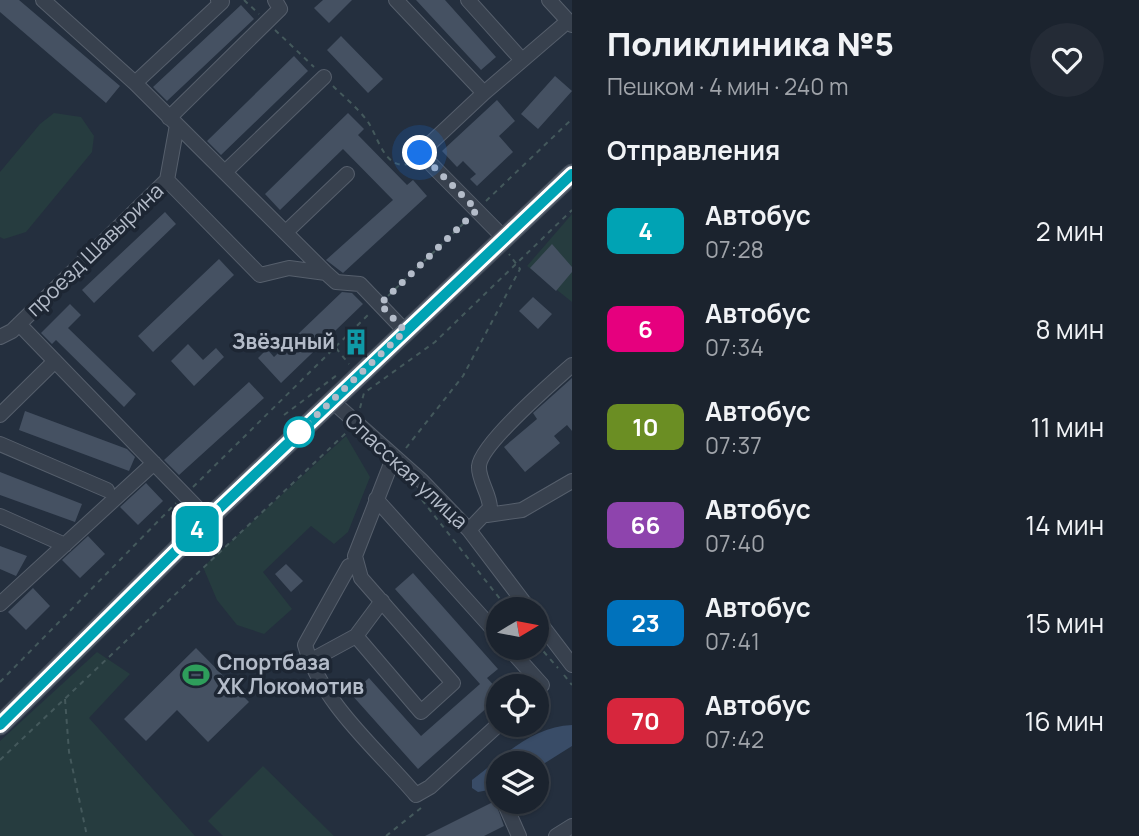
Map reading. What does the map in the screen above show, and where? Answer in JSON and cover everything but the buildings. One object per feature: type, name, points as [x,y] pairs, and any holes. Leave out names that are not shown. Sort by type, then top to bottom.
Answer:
[{"type":"main road","points":[[0,725],[208,519],[572,174]]},
{"type":"street","points":[[43,0],[135,83],[326,273],[337,282],[360,284],[405,331]]},
{"type":"street","points":[[135,83],[222,2],[218,0]]},
{"type":"street","points":[[173,121],[280,9],[275,0]]},
{"type":"street","points":[[396,0],[484,93]]},
{"type":"street","points":[[468,0],[523,60]]},
{"type":"street","points":[[501,240],[477,210],[420,153],[484,93],[570,23],[549,0]]},
{"type":"street","points":[[225,172],[324,77]]},
{"type":"street","name":"проезд Шавырина","points":[[0,337],[19,324],[167,180],[173,121]]},
{"type":"street","points":[[286,232],[346,174]]},
{"type":"street","points":[[167,180],[260,275],[289,268],[326,273]]},
{"type":"street","points":[[19,324],[208,519]]},
{"type":"street","points":[[0,415],[55,361]]},
{"type":"street","points":[[487,515],[490,503],[481,474],[481,461],[514,418],[572,365]]},
{"type":"street","name":"Спасская улица","points":[[332,401],[396,458],[469,530],[520,597]]},
{"type":"street","points":[[0,444],[107,490]]},
{"type":"street","points":[[356,636],[421,712],[453,683],[361,578],[355,556],[376,499],[396,458]]},
{"type":"street","points":[[3,598],[154,463]]},
{"type":"street","points":[[469,530],[487,515],[522,510],[572,481]]},
{"type":"street","points":[[376,499],[486,622]]},
{"type":"street","points":[[0,516],[65,545]]},
{"type":"street","points":[[349,566],[305,645],[321,686],[416,795],[430,788],[486,736]]},
{"type":"street","points":[[310,661],[356,636],[382,601]]},
{"type":"street","points":[[550,636],[572,665]]},
{"type":"street","points":[[520,660],[532,674]]},
{"type":"street","points":[[509,814],[519,836]]},
{"type":"street","points":[[556,836],[572,826]]},
{"type":"path","points":[[244,0],[369,122],[377,144],[396,164],[404,166],[424,158]]},
{"type":"path","points":[[0,682],[335,347],[572,119]]},
{"type":"path","points":[[0,760],[356,424],[365,393],[435,342],[518,265],[572,210]]},
{"type":"path","points":[[396,458],[463,376],[520,269],[501,240]]},
{"type":"path","points":[[284,415],[350,364],[335,347]]},
{"type":"path","points":[[421,499],[499,597]]},
{"type":"path","points":[[550,659],[572,685]]},
{"type":"path","points":[[65,698],[69,752],[87,836]]},
{"type":"path","points":[[386,836],[421,809],[430,788]]},
{"type":"green space","points":[[54,113],[81,117],[94,136],[92,152],[26,232],[4,239],[0,237],[0,172],[40,124]]},
{"type":"green space","points":[[572,214],[572,302],[527,266]]},
{"type":"green space","points":[[346,436],[370,477],[348,532],[334,544],[311,526],[263,572],[292,609],[264,634],[237,625],[217,600],[203,567]]},
{"type":"green space","points":[[97,652],[130,674],[89,718],[195,836],[0,836],[0,741]]},
{"type":"green space","points":[[263,766],[334,836],[223,836],[208,821]]},
{"type":"water","points":[[572,725],[572,746],[549,760],[549,751],[510,751],[531,737],[549,737],[549,730]]},
{"type":"water","points":[[486,769],[486,790],[478,792],[472,788],[472,780]]},
{"type":"bus line","name":"4","points":[[0,725],[208,519],[572,174]]},
{"type":"place","name":"Звёздный","points":[[356,342]]},
{"type":"place","name":"Спортбаза ХК Локомотив","points":[[196,675]]},
{"type":"route","points":[[299,432],[405,331],[380,304],[477,210],[420,153]]}]
